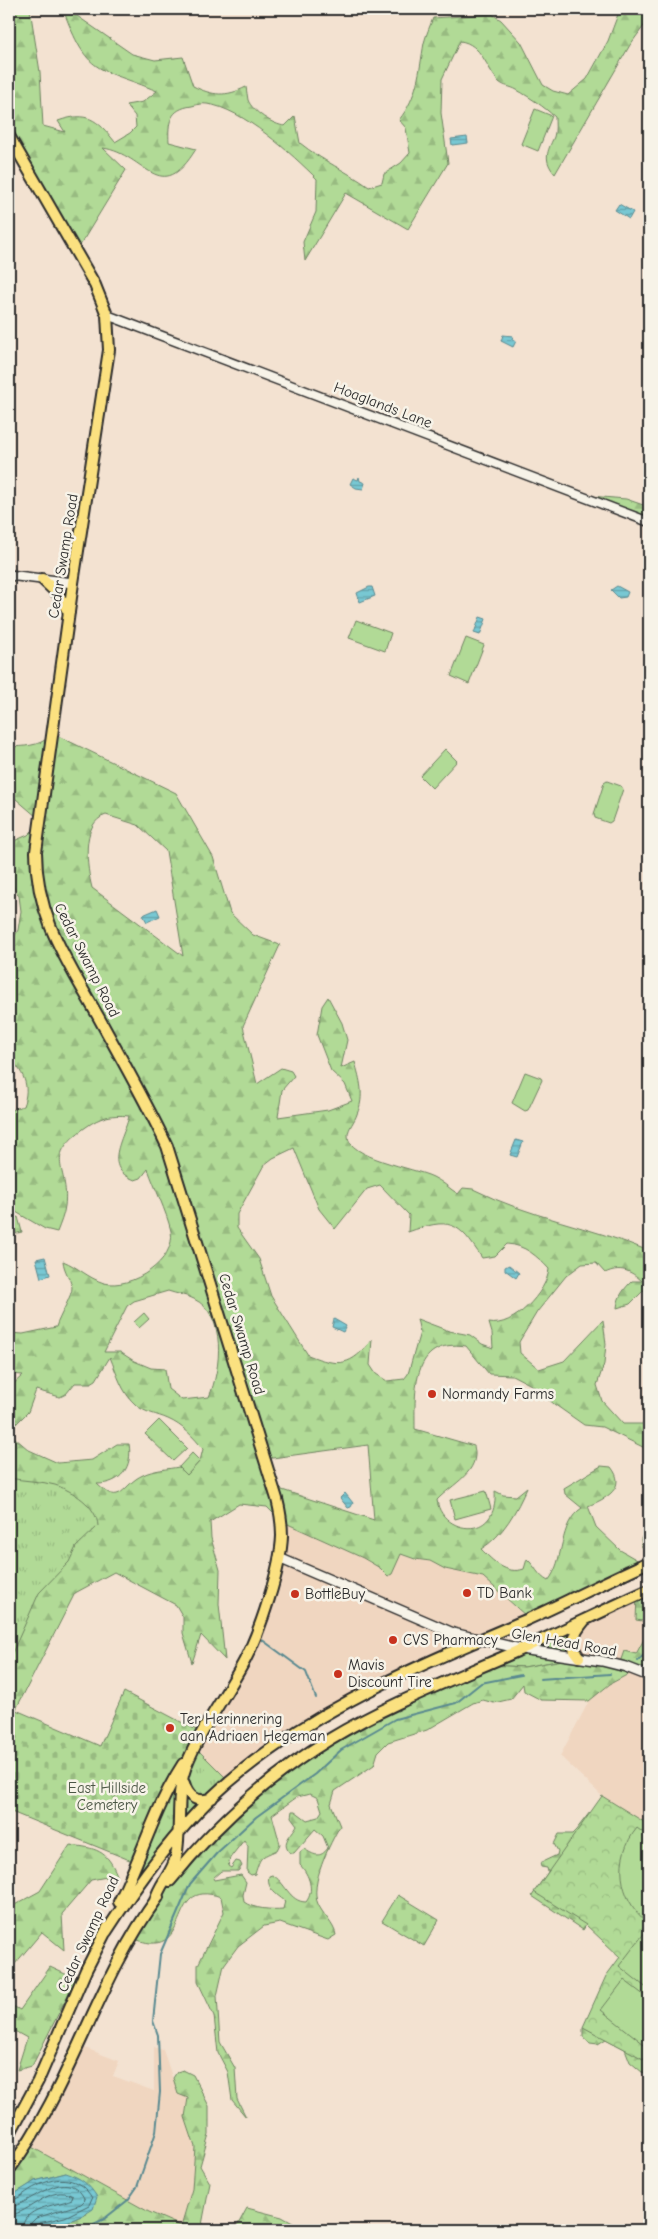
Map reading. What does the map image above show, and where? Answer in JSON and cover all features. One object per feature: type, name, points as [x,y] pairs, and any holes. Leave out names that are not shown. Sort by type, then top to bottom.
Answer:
[{"type":"main road","name":"Cedar Swamp Road","points":[[9,136],[94,285],[107,315],[109,350],[73,583],[36,852],[36,876],[40,901],[56,941],[153,1114],[168,1146],[277,1499],[282,1537],[278,1558],[252,1644],[159,1806],[137,1864],[106,1932],[86,1970],[38,2081],[9,2135]]},
{"type":"main road","points":[[9,576],[73,583]]},
{"type":"main road","points":[[42,579],[58,594],[69,613]]},
{"type":"main road","name":"Glen Head Road","points":[[278,1558],[428,1624],[478,1640],[521,1649],[579,1657],[626,1667],[649,1676]]},
{"type":"main road","points":[[106,1932],[140,1879],[180,1831],[212,1797],[266,1754],[316,1720],[363,1694],[649,1562]]},
{"type":"main road","points":[[9,2170],[42,2121],[74,2060],[114,1969],[155,1901],[180,1868],[227,1820],[277,1776],[311,1752],[360,1723],[649,1590]]},
{"type":"main road","points":[[579,1657],[573,1647],[573,1638],[585,1619]]},
{"type":"main road","name":"Cedar Swamp Road","points":[[155,1901],[158,1889],[173,1865],[180,1831],[183,1776],[194,1746]]},
{"type":"main road","points":[[183,1776],[186,1789],[192,1797],[200,1801],[212,1797]]},
{"type":"main road","points":[[159,1806],[171,1805],[180,1814]]},
{"type":"street","name":"Hoaglands Lane","points":[[107,315],[649,522]]},
{"type":"shaded area","points":[[281,1521],[363,1558],[386,1574],[401,1554],[415,1559],[430,1561],[445,1569],[483,1577],[528,1619],[316,1720],[231,1783],[195,1746],[237,1674],[268,1597]]},
{"type":"shaded area","points":[[637,1596],[636,1620],[649,1622],[649,1630],[636,1654],[620,1665],[579,1657],[573,1638],[580,1626]]},
{"type":"shaded area","points":[[637,1670],[649,1676],[649,1825],[602,1796],[560,1756],[589,1701],[610,1684]]},
{"type":"shaded area","points":[[80,2046],[119,2061],[113,2076],[154,2091],[154,2047],[163,2050],[178,2094],[188,2098],[185,2117],[195,2147],[192,2189],[181,2226],[149,2212],[28,2145]]},
{"type":"green space","points":[[9,9],[30,9],[40,72],[43,126],[65,132],[58,121],[84,117],[97,123],[115,142],[136,127],[135,116],[126,105],[143,102],[157,91],[107,72],[88,58],[72,31],[63,9],[67,9],[132,54],[155,60],[183,57],[193,86],[207,92],[220,94],[226,94],[246,87],[248,100],[258,113],[275,123],[285,126],[295,116],[300,143],[369,187],[382,183],[384,174],[401,163],[410,153],[406,128],[399,120],[414,93],[424,43],[433,18],[492,14],[501,20],[521,42],[543,85],[553,91],[568,95],[587,79],[608,41],[620,9],[649,9],[649,19],[630,45],[555,174],[551,169],[547,156],[555,135],[555,117],[527,96],[499,82],[479,52],[474,47],[460,41],[442,79],[441,113],[448,163],[408,229],[346,193],[305,261],[303,242],[316,212],[317,179],[281,146],[251,123],[221,107],[205,104],[179,110],[172,118],[169,129],[169,142],[196,149],[183,166],[172,175],[162,176],[152,173],[118,152],[103,148],[126,170],[76,252],[9,136]]},
{"type":"green space","points":[[535,109],[552,116],[538,151],[521,144]]},
{"type":"green space","points":[[578,495],[626,499],[649,507],[649,522]]},
{"type":"green space","points":[[356,620],[391,633],[385,651],[349,638]]},
{"type":"green space","points":[[466,638],[484,645],[469,684],[451,676]]},
{"type":"green space","points":[[52,733],[176,793],[213,857],[230,913],[253,935],[280,945],[243,1026],[257,1084],[281,1068],[291,1071],[294,1076],[282,1090],[278,1117],[328,1110],[352,1101],[345,1084],[331,1071],[317,1035],[322,1006],[328,997],[342,1023],[347,1040],[341,1068],[355,1062],[360,1082],[361,1101],[348,1135],[350,1143],[358,1150],[369,1156],[433,1177],[458,1194],[463,1188],[473,1189],[538,1215],[605,1235],[649,1251],[649,1285],[630,1304],[617,1308],[620,1296],[629,1284],[632,1281],[642,1281],[638,1277],[625,1270],[605,1273],[596,1263],[582,1264],[566,1276],[537,1312],[519,1342],[520,1353],[539,1369],[564,1361],[603,1320],[606,1344],[604,1364],[597,1385],[602,1401],[623,1424],[649,1424],[649,1450],[602,1427],[584,1425],[554,1404],[533,1386],[512,1375],[489,1374],[466,1346],[448,1346],[435,1350],[426,1359],[420,1370],[415,1399],[415,1429],[474,1446],[475,1455],[469,1470],[464,1477],[437,1500],[441,1512],[448,1520],[458,1526],[469,1528],[479,1526],[488,1519],[494,1508],[495,1491],[503,1495],[516,1496],[527,1487],[519,1505],[503,1530],[481,1549],[500,1566],[511,1570],[524,1569],[527,1559],[541,1576],[548,1581],[557,1563],[569,1523],[582,1508],[565,1494],[564,1488],[601,1466],[611,1467],[616,1474],[616,1487],[607,1496],[588,1506],[596,1527],[620,1550],[639,1561],[634,1567],[527,1617],[483,1577],[445,1569],[430,1561],[415,1559],[401,1554],[392,1574],[388,1576],[380,1568],[363,1558],[281,1521],[267,1507],[239,1504],[210,1522],[211,1538],[220,1570],[219,1604],[225,1660],[201,1635],[192,1663],[183,1633],[183,1617],[176,1605],[114,1572],[75,1593],[9,1723],[9,1660],[39,1593],[69,1562],[76,1547],[98,1526],[97,1519],[89,1506],[69,1491],[55,1485],[9,1478],[9,1433],[29,1450],[58,1463],[92,1460],[117,1444],[129,1444],[129,1460],[124,1473],[113,1481],[97,1484],[112,1494],[121,1492],[136,1479],[151,1472],[179,1467],[187,1475],[200,1461],[203,1449],[183,1428],[136,1405],[123,1389],[110,1357],[96,1380],[91,1383],[75,1383],[66,1394],[60,1397],[36,1390],[28,1412],[9,1431],[9,1388],[23,1375],[9,1374],[9,1333],[23,1334],[56,1327],[72,1290],[63,1261],[104,1283],[127,1282],[139,1277],[160,1262],[171,1242],[169,1223],[148,1169],[141,1178],[135,1180],[125,1175],[119,1168],[117,1152],[129,1116],[117,1115],[96,1121],[72,1138],[64,1147],[60,1164],[64,1181],[65,1206],[57,1232],[45,1229],[9,1208],[9,1111],[23,1106],[26,1085],[22,1074],[9,1057],[9,946],[18,930],[21,911],[19,896],[9,879],[9,843],[28,835],[37,826],[34,862],[35,883],[43,918],[54,942],[90,1002],[61,952],[49,926],[40,899],[37,879],[36,859],[39,816]],"holes":[[[106,815],[138,825],[166,851],[183,956],[92,888],[88,869],[87,847],[92,827]],[[294,1148],[319,1209],[335,1229],[367,1189],[380,1185],[409,1215],[408,1232],[434,1225],[452,1225],[466,1236],[482,1258],[495,1256],[507,1244],[519,1246],[535,1256],[549,1269],[547,1278],[535,1298],[518,1314],[508,1320],[489,1323],[493,1348],[482,1344],[470,1335],[449,1331],[417,1319],[420,1332],[408,1374],[404,1379],[387,1381],[376,1374],[370,1365],[372,1339],[358,1355],[344,1362],[336,1363],[308,1355],[271,1296],[259,1259],[237,1228],[237,1214],[264,1165],[273,1158]],[[168,1291],[194,1299],[205,1307],[212,1317],[218,1344],[216,1372],[209,1397],[182,1400],[168,1389],[165,1369],[151,1368],[134,1361],[120,1352],[104,1352],[127,1306],[134,1301]],[[368,1445],[374,1520],[273,1487],[265,1459]]]},
{"type":"green space","points":[[50,736],[47,756],[37,819],[9,793],[9,747],[36,744]]},
{"type":"green space","points":[[445,749],[457,761],[432,788],[420,776]]},
{"type":"green space","points":[[607,781],[621,786],[623,789],[612,821],[609,823],[595,818],[594,814],[604,783]]},
{"type":"green space","points":[[525,1072],[542,1080],[528,1110],[525,1111],[512,1103]]},
{"type":"green space","points":[[18,1217],[22,1232],[13,1234],[10,1219]]},
{"type":"green space","points":[[144,1313],[149,1319],[139,1328],[134,1322]]},
{"type":"green space","points":[[159,1420],[187,1448],[173,1461],[145,1434]]},
{"type":"green space","points":[[192,1453],[200,1461],[187,1475],[179,1467]]},
{"type":"green space","points":[[9,1460],[119,1508],[9,1703]]},
{"type":"green space","points":[[486,1491],[491,1509],[455,1519],[450,1500]]},
{"type":"green space","points":[[649,1524],[649,1553],[642,1547],[641,1539]]},
{"type":"green space","points":[[649,1590],[649,1622],[636,1620],[637,1596]]},
{"type":"green space","points":[[585,1619],[575,1633],[579,1657],[524,1667],[489,1665]]},
{"type":"green space","points":[[649,1630],[649,1676],[636,1670],[610,1684],[589,1701],[541,1700],[524,1691],[523,1684],[511,1699],[494,1703],[483,1700],[473,1703],[427,1730],[388,1742],[378,1752],[374,1765],[335,1791],[331,1804],[340,1826],[318,1875],[316,1896],[318,1904],[336,1935],[328,1940],[280,1923],[264,1926],[238,1946],[224,1965],[217,1996],[220,2042],[235,2068],[237,2099],[246,2117],[232,2100],[228,2072],[218,2053],[214,2016],[198,1982],[198,1965],[224,1912],[221,1897],[203,1894],[191,1899],[184,1908],[173,1932],[164,1940],[151,1943],[130,1937],[174,1875],[213,1833],[330,1739],[489,1665],[524,1667],[579,1657],[619,1665],[624,1651],[636,1654]],"holes":[[[310,1794],[318,1798],[322,1811],[318,1817],[307,1820],[295,1811],[292,1811],[291,1817],[297,1825],[286,1845],[290,1853],[294,1853],[315,1829],[323,1836],[328,1848],[320,1855],[304,1849],[300,1852],[300,1865],[310,1883],[309,1898],[306,1902],[295,1899],[272,1875],[269,1876],[269,1884],[278,1896],[285,1901],[283,1909],[257,1908],[244,1902],[243,1895],[246,1882],[241,1875],[214,1880],[213,1878],[221,1871],[238,1871],[242,1866],[240,1862],[236,1861],[231,1868],[228,1866],[230,1858],[244,1840],[248,1846],[247,1872],[251,1875],[255,1874],[262,1858],[277,1850],[280,1844],[272,1815],[297,1797]]]},
{"type":"green space","name":"East Hillside Cemetery","points":[[124,1692],[202,1733],[137,1863],[9,1811],[9,1707],[100,1746]]},
{"type":"green space","points":[[194,1746],[231,1783],[212,1797],[120,1905]]},
{"type":"green space","points":[[602,1796],[649,1825],[649,2062],[583,2027],[606,1976],[620,1957],[586,1925],[534,1892]]},
{"type":"green space","points":[[590,1812],[586,1925],[583,1930],[532,1896],[548,1872],[547,1868],[541,1867],[540,1863],[557,1855],[558,1851],[554,1844],[559,1834],[572,1834]]},
{"type":"green space","points":[[637,1828],[649,1837],[649,1919],[647,1922],[637,1913],[630,1902],[622,1877],[624,1852],[629,1839]]},
{"type":"green space","points":[[70,1845],[94,1849],[105,1855],[117,1875],[91,1880],[62,1914],[64,1950],[42,1932],[9,1971],[9,1908],[40,1891]]},
{"type":"green space","points":[[398,1895],[439,1920],[424,1946],[382,1921]]},
{"type":"green space","points":[[649,1927],[649,1990],[619,1966]]},
{"type":"green space","points":[[50,1967],[76,1979],[32,2066],[17,2070],[27,2038],[9,2028],[9,2004],[20,2010]]},
{"type":"green space","points":[[624,1980],[649,1999],[649,2048],[601,2010]]},
{"type":"green space","points":[[583,2027],[649,2053],[649,2078],[630,2062],[625,2049],[606,2039],[598,2044],[590,2043],[583,2037]]},
{"type":"green space","points":[[183,2070],[193,2075],[209,2106],[209,2134],[200,2166],[210,2183],[201,2230],[19,2230],[66,2222],[87,2214],[66,2173],[35,2181],[9,2198],[9,2170],[28,2145],[149,2212],[181,2226],[192,2189],[195,2147],[185,2117],[188,2098],[178,2094],[173,2078],[177,2072]]},
{"type":"green space","points":[[247,2208],[282,2217],[305,2230],[235,2230]]},
{"type":"water","points":[[467,137],[468,143],[452,145],[451,139]]},
{"type":"water","points":[[619,204],[633,212],[629,219],[615,210]]},
{"type":"water","points":[[503,335],[513,336],[512,339],[516,341],[513,347],[501,341]]},
{"type":"water","points":[[359,477],[360,481],[365,483],[363,489],[356,488],[350,484],[353,478],[358,480]]},
{"type":"water","points":[[617,586],[628,592],[626,597],[619,598],[611,590]]},
{"type":"water","points":[[372,587],[375,596],[360,602],[357,593]]},
{"type":"water","points":[[480,617],[486,619],[480,635],[474,633]]},
{"type":"water","points":[[157,909],[160,916],[147,922],[143,915]]},
{"type":"water","points":[[516,1140],[523,1142],[517,1157],[510,1155]]},
{"type":"water","points":[[45,1257],[50,1275],[41,1278],[36,1259]]},
{"type":"water","points":[[509,1265],[519,1273],[516,1278],[505,1270],[505,1267]]},
{"type":"water","points":[[334,1319],[346,1326],[343,1332],[332,1327]]},
{"type":"water","points":[[345,1493],[353,1503],[348,1508],[340,1498]]},
{"type":"water","points":[[66,2173],[84,2182],[94,2192],[97,2197],[93,2209],[74,2219],[53,2226],[9,2230],[9,2198],[11,2196],[35,2181]]},
{"type":"waterway","points":[[261,1639],[306,1672],[316,1698]]},
{"type":"waterway","points":[[638,1661],[649,1650]]},
{"type":"waterway","points":[[540,1679],[610,1674]]},
{"type":"waterway","points":[[62,2230],[88,2227],[104,2219],[128,2200],[137,2187],[156,2132],[160,2092],[158,2035],[153,2021],[160,1954],[190,1884],[217,1853],[256,1817],[315,1774],[341,1750],[395,1719],[456,1703],[481,1683],[521,1675]]},
{"type":"place","name":"Normandy Farms","points":[[432,1394]]},
{"type":"place","name":"TD Bank","points":[[467,1593]]},
{"type":"place","name":"BottleBuy","points":[[295,1594]]},
{"type":"place","name":"CVS Pharmacy","points":[[393,1640]]},
{"type":"place","name":"Mavis Discount Tire","points":[[338,1674]]},
{"type":"place","name":"Ter Herinnering aan Adriaen Hegeman","points":[[170,1728]]}]
